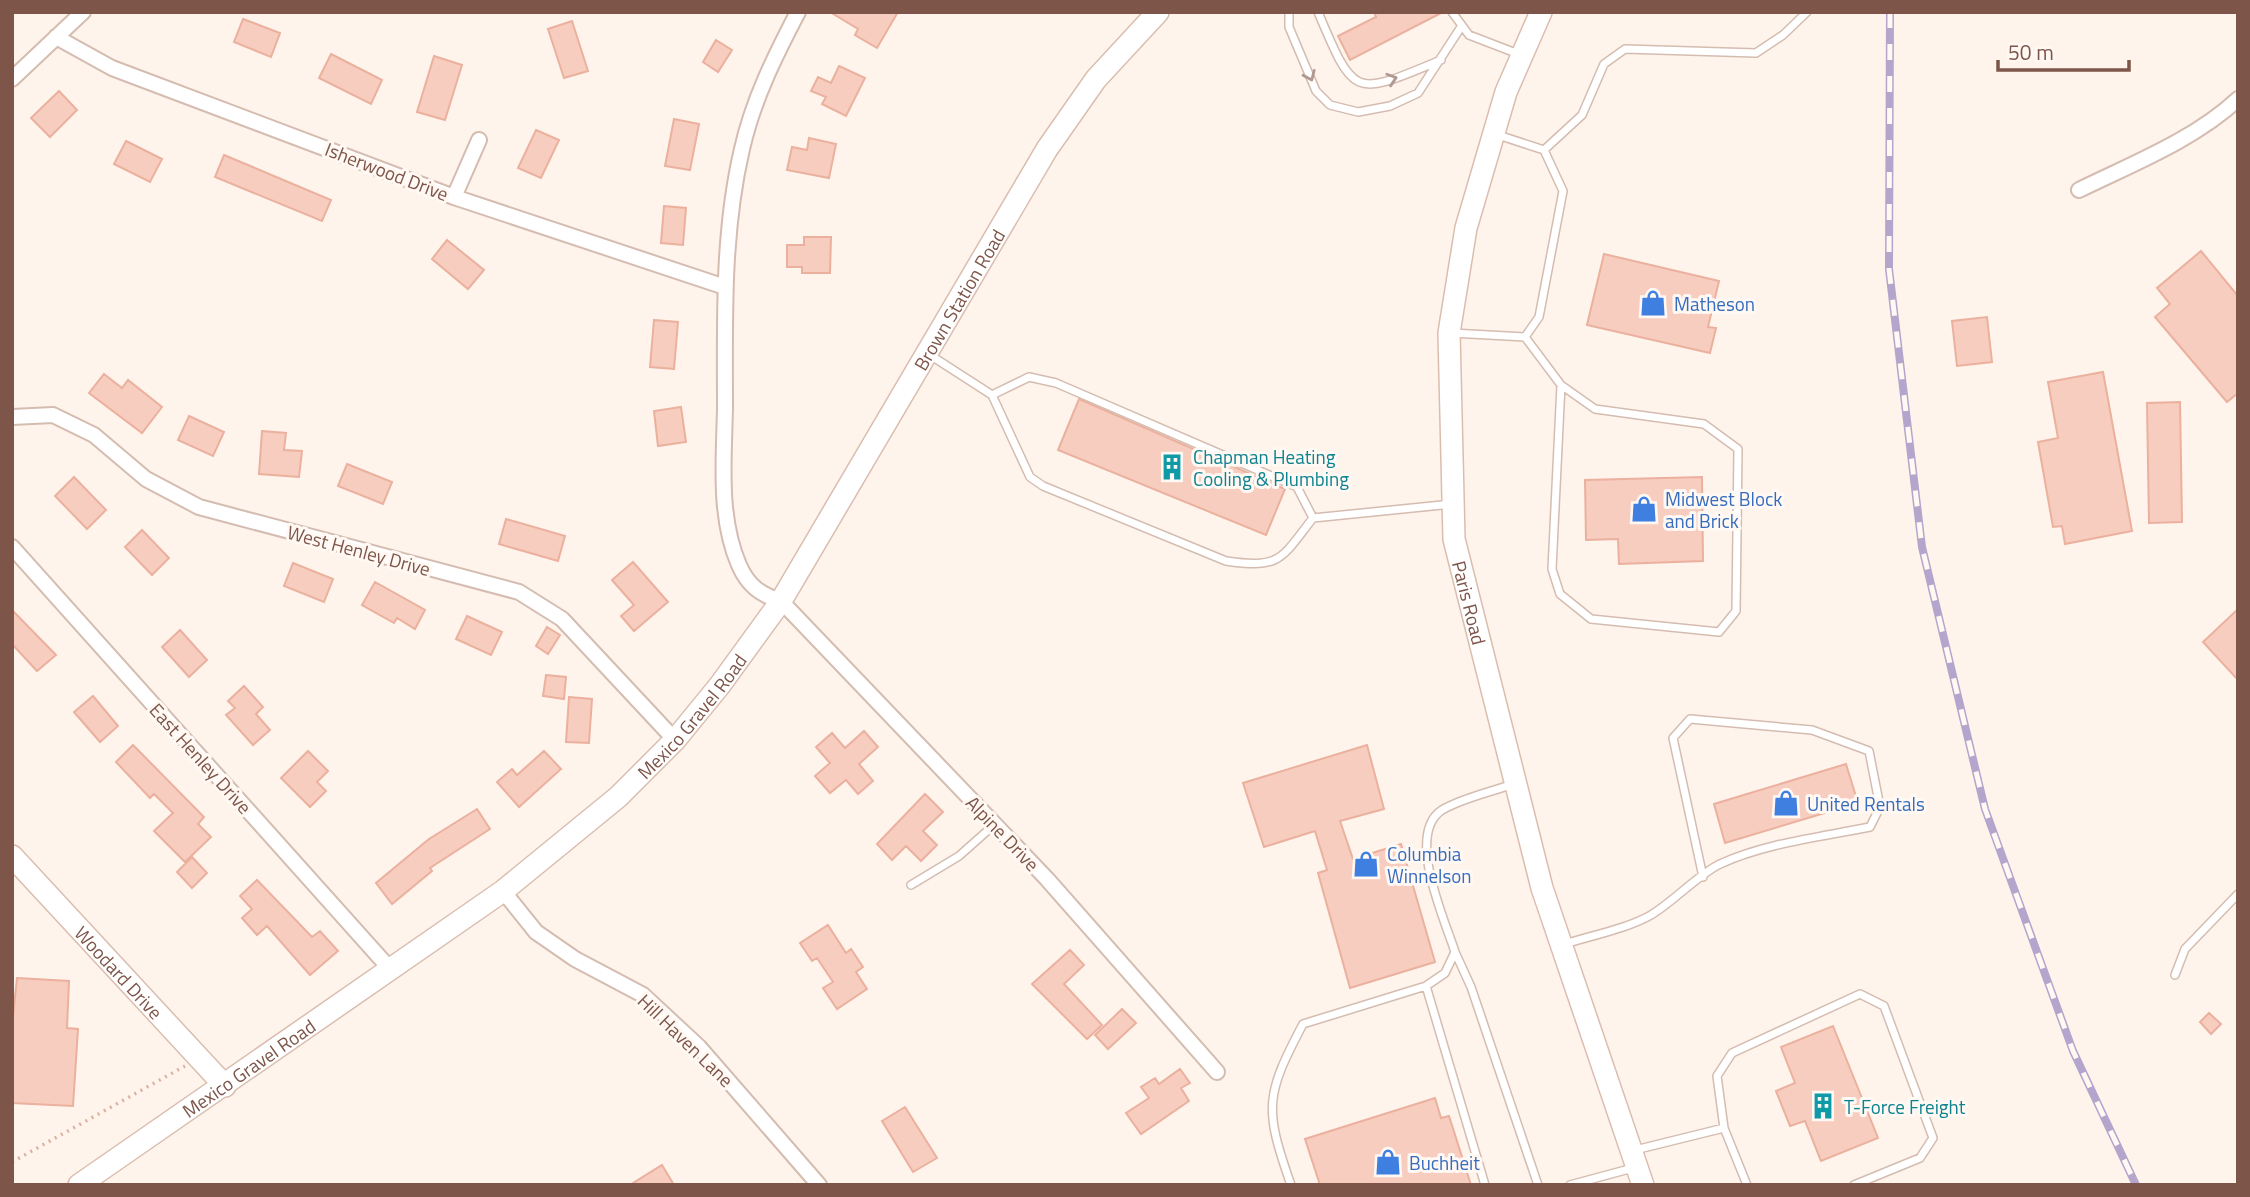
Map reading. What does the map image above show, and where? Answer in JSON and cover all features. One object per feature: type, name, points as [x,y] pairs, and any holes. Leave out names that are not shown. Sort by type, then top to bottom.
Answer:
[{"type":"street","points":[[12,79],[83,12]]},
{"type":"street","points":[[781,601],[759,594],[739,566],[724,499],[725,287],[731,205],[742,147],[766,75],[798,12]]},
{"type":"street","name":"Brown Station Road","points":[[781,601],[1047,149],[1096,79],[1158,12]]},
{"type":"street","name":"Paris Road","points":[[1542,12],[1521,55],[1492,133],[1466,228],[1449,333],[1454,539],[1514,784],[1562,946],[1637,1168]]},
{"type":"street","name":"Isherwood Drive","points":[[56,37],[112,68],[454,197],[725,287]]},
{"type":"street","points":[[2079,190],[2168,146],[2226,110],[2238,99]]},
{"type":"street","points":[[454,197],[479,140]]},
{"type":"street","name":"West Henley Drive","points":[[12,417],[53,415],[84,430],[146,480],[199,507],[519,592],[562,619],[675,740]]},
{"type":"street","name":"East Henley Drive","points":[[12,547],[391,970]]},
{"type":"street","name":"Mexico Gravel Road","points":[[79,1185],[503,891],[618,797],[675,740],[720,685],[781,601]]},
{"type":"street","name":"Alpine Drive","points":[[781,601],[1047,879],[1217,1072]]},
{"type":"street","name":"Woodard Drive","points":[[12,856],[225,1086]]},
{"type":"street","name":"Hill Haven Lane","points":[[503,891],[536,932],[575,959],[643,995],[652,1003],[699,1047],[819,1185]]},
{"type":"lane","points":[[1289,12],[1289,27],[1316,91],[1322,99],[1340,109],[1370,111],[1411,98],[1425,85],[1461,27]]},
{"type":"lane","points":[[1318,12],[1345,71],[1354,81],[1366,85],[1379,83],[1441,60]]},
{"type":"lane","points":[[1452,12],[1469,35],[1521,55]]},
{"type":"lane","points":[[1544,150],[1582,115],[1604,64],[1625,49],[1756,53],[1783,35],[1807,12]]},
{"type":"lane","points":[[1492,133],[1544,150],[1563,191],[1539,317],[1525,337]]},
{"type":"lane","points":[[1449,333],[1525,337]]},
{"type":"lane","points":[[1525,337],[1561,385],[1595,409],[1704,424],[1738,449],[1737,611],[1719,632],[1591,619],[1560,594],[1552,569],[1561,385]]},
{"type":"lane","points":[[927,353],[992,395],[1030,477],[1043,486],[1226,561],[1255,565],[1273,561],[1285,555],[1313,518],[1453,504]]},
{"type":"lane","points":[[992,395],[1029,377],[1056,383],[1297,487],[1313,518]]},
{"type":"lane","points":[[1562,946],[1648,916],[1703,877],[1718,865],[1760,850],[1870,827],[1880,807],[1869,751],[1812,730],[1690,719],[1673,738],[1703,877]]},
{"type":"lane","points":[[1514,784],[1441,811],[1428,833],[1426,860],[1455,952],[1471,987],[1538,1185]]},
{"type":"lane","points":[[911,885],[959,856],[995,824]]},
{"type":"lane","points":[[2175,975],[2185,949],[2238,894]]},
{"type":"lane","points":[[1291,1185],[1272,1131],[1272,1088],[1303,1024],[1426,986],[1445,973],[1455,952]]},
{"type":"lane","points":[[1426,986],[1485,1185]]},
{"type":"lane","points":[[1747,1185],[1724,1128],[1717,1076],[1732,1054],[1860,994],[1884,1006],[1933,1138],[1920,1158],[1854,1185]]},
{"type":"lane","points":[[1570,1185],[1637,1168],[1724,1128]]},
{"type":"path","points":[[12,1162],[180,1070],[197,1055]]},
{"type":"building","points":[[830,12],[898,12],[877,48],[855,35],[858,29]]},
{"type":"building","points":[[1374,12],[1443,12],[1350,60],[1338,36],[1376,17]]},
{"type":"building","points":[[243,19],[280,33],[271,57],[234,42]]},
{"type":"building","points":[[572,21],[588,71],[564,78],[548,29]]},
{"type":"building","points":[[716,40],[732,50],[718,72],[703,62]]},
{"type":"building","points":[[331,54],[382,80],[371,104],[319,78]]},
{"type":"building","points":[[434,56],[462,65],[445,120],[417,112]]},
{"type":"building","points":[[839,66],[865,78],[846,116],[822,104],[826,97],[811,91],[818,77],[831,83]]},
{"type":"building","points":[[59,91],[77,110],[50,137],[31,118]]},
{"type":"building","points":[[674,119],[699,124],[690,170],[665,166]]},
{"type":"building","points":[[536,130],[559,140],[541,178],[518,168]]},
{"type":"building","points":[[809,138],[836,144],[829,178],[787,170],[792,147],[807,150]]},
{"type":"building","points":[[126,141],[162,159],[150,182],[114,164]]},
{"type":"building","points":[[224,155],[331,200],[322,221],[215,177]]},
{"type":"building","points":[[664,206],[686,208],[683,245],[661,243]]},
{"type":"building","points":[[804,237],[831,237],[830,273],[802,273],[802,267],[787,267],[787,245],[804,245]]},
{"type":"building","points":[[447,240],[484,270],[468,289],[432,259]]},
{"type":"building","points":[[2201,251],[2238,296],[2238,393],[2227,402],[2155,317],[2170,304],[2157,288]]},
{"type":"building","name":"Matheson","points":[[1604,254],[1719,281],[1708,327],[1716,328],[1710,353],[1587,325]]},
{"type":"building","points":[[1987,317],[1992,362],[1957,366],[1952,321]]},
{"type":"building","points":[[654,320],[678,322],[674,369],[650,367]]},
{"type":"building","points":[[2103,372],[2132,531],[2065,544],[2062,526],[2053,527],[2038,442],[2058,438],[2048,382]]},
{"type":"building","points":[[104,374],[122,388],[128,380],[162,407],[142,433],[89,393]]},
{"type":"building","name":"Chapman Heating Cooling & Plumbing","points":[[1079,399],[1285,489],[1266,535],[1058,450]]},
{"type":"building","points":[[2180,402],[2182,522],[2149,523],[2147,403]]},
{"type":"building","points":[[681,407],[686,442],[658,446],[654,411]]},
{"type":"building","points":[[189,416],[224,432],[213,456],[178,440]]},
{"type":"building","points":[[262,431],[286,433],[284,450],[302,451],[299,477],[259,474]]},
{"type":"building","points":[[347,464],[392,482],[383,504],[338,486]]},
{"type":"building","points":[[74,477],[106,510],[87,529],[55,496]]},
{"type":"building","name":"Midwest Block and Brick","points":[[1702,477],[1703,561],[1619,564],[1618,539],[1586,540],[1585,480]]},
{"type":"building","points":[[506,519],[565,536],[558,561],[499,544]]},
{"type":"building","points":[[142,530],[169,558],[152,575],[125,547]]},
{"type":"building","points":[[633,562],[668,602],[634,631],[621,616],[634,605],[612,580]]},
{"type":"building","points":[[293,563],[333,579],[324,602],[284,586]]},
{"type":"building","points":[[375,582],[425,610],[415,629],[397,618],[394,623],[362,605]]},
{"type":"building","points":[[2238,609],[2238,680],[2203,642]]},
{"type":"building","points":[[12,610],[56,655],[37,671],[12,644]]},
{"type":"building","points":[[467,616],[502,632],[491,655],[456,639]]},
{"type":"building","points":[[547,627],[560,635],[548,654],[536,646]]},
{"type":"building","points":[[180,630],[207,660],[189,677],[162,647]]},
{"type":"building","points":[[546,675],[566,677],[564,699],[543,696]]},
{"type":"building","points":[[244,686],[263,707],[256,714],[270,730],[253,745],[226,715],[235,708],[228,701]]},
{"type":"building","points":[[93,696],[118,726],[100,742],[74,712]]},
{"type":"building","points":[[569,697],[592,699],[589,743],[566,742]]},
{"type":"building","points":[[864,731],[878,747],[859,764],[873,781],[858,794],[846,780],[830,793],[815,776],[830,763],[816,747],[832,733],[845,748]]},
{"type":"building","points":[[133,745],[204,817],[198,824],[211,837],[185,862],[154,831],[173,813],[154,794],[150,798],[116,762]]},
{"type":"building","name":"Columbia Winnelson","points":[[1367,745],[1384,809],[1340,821],[1353,859],[1401,844],[1435,962],[1350,988],[1318,873],[1327,870],[1315,831],[1264,847],[1243,783]]},
{"type":"building","points":[[308,751],[328,771],[317,782],[326,791],[310,807],[281,778]]},
{"type":"building","points":[[544,751],[561,769],[519,807],[497,782],[512,769],[517,775]]},
{"type":"building","name":"United Rentals","points":[[1846,764],[1858,803],[1725,843],[1714,804]]},
{"type":"building","points":[[925,794],[943,812],[923,831],[937,845],[921,861],[906,846],[892,860],[877,844]]},
{"type":"building","points":[[477,809],[490,829],[430,868],[432,871],[392,904],[376,883],[429,839]]},
{"type":"building","points":[[192,857],[207,873],[192,888],[177,872]]},
{"type":"building","points":[[257,880],[312,937],[320,931],[338,951],[310,975],[267,926],[257,935],[242,918],[252,909],[240,896]]},
{"type":"building","points":[[828,925],[846,953],[851,949],[863,967],[856,972],[867,989],[837,1009],[823,988],[833,982],[817,958],[812,961],[800,943]]},
{"type":"building","points":[[1070,950],[1084,965],[1064,984],[1102,1025],[1087,1039],[1032,984]]},
{"type":"building","points":[[17,978],[69,981],[67,1028],[78,1029],[73,1106],[12,1103],[12,1025]]},
{"type":"building","points":[[1122,1009],[1136,1023],[1108,1049],[1095,1035]]},
{"type":"building","points":[[2209,1013],[2221,1024],[2211,1034],[2200,1022]]},
{"type":"building","name":"T-Force Freight","points":[[1833,1026],[1878,1138],[1821,1161],[1805,1121],[1790,1126],[1776,1091],[1795,1083],[1781,1047]]},
{"type":"building","points":[[1180,1069],[1190,1083],[1181,1088],[1189,1101],[1141,1134],[1126,1113],[1149,1098],[1141,1087],[1155,1078],[1159,1084]]},
{"type":"building","name":"Buchheit","points":[[1435,1098],[1441,1118],[1449,1116],[1471,1185],[1320,1185],[1305,1139]]},
{"type":"building","points":[[905,1107],[937,1158],[913,1172],[882,1121]]},
{"type":"building","points":[[662,1165],[674,1185],[630,1185]]},
{"type":"railway","points":[[1890,12],[1889,269],[1922,547],[1985,809],[2073,1051],[2136,1185]]},
{"type":"place","name":"Matheson","points":[[1653,303]]},
{"type":"place","name":"Chapman Heating Cooling & Plumbing","points":[[1172,467]]},
{"type":"place","name":"Midwest Block and Brick","points":[[1644,509]]},
{"type":"place","name":"United Rentals","points":[[1786,803]]},
{"type":"place","name":"Columbia Winnelson","points":[[1366,864]]},
{"type":"place","name":"T-Force Freight","points":[[1823,1106]]},
{"type":"place","name":"Buchheit","points":[[1388,1162]]}]
